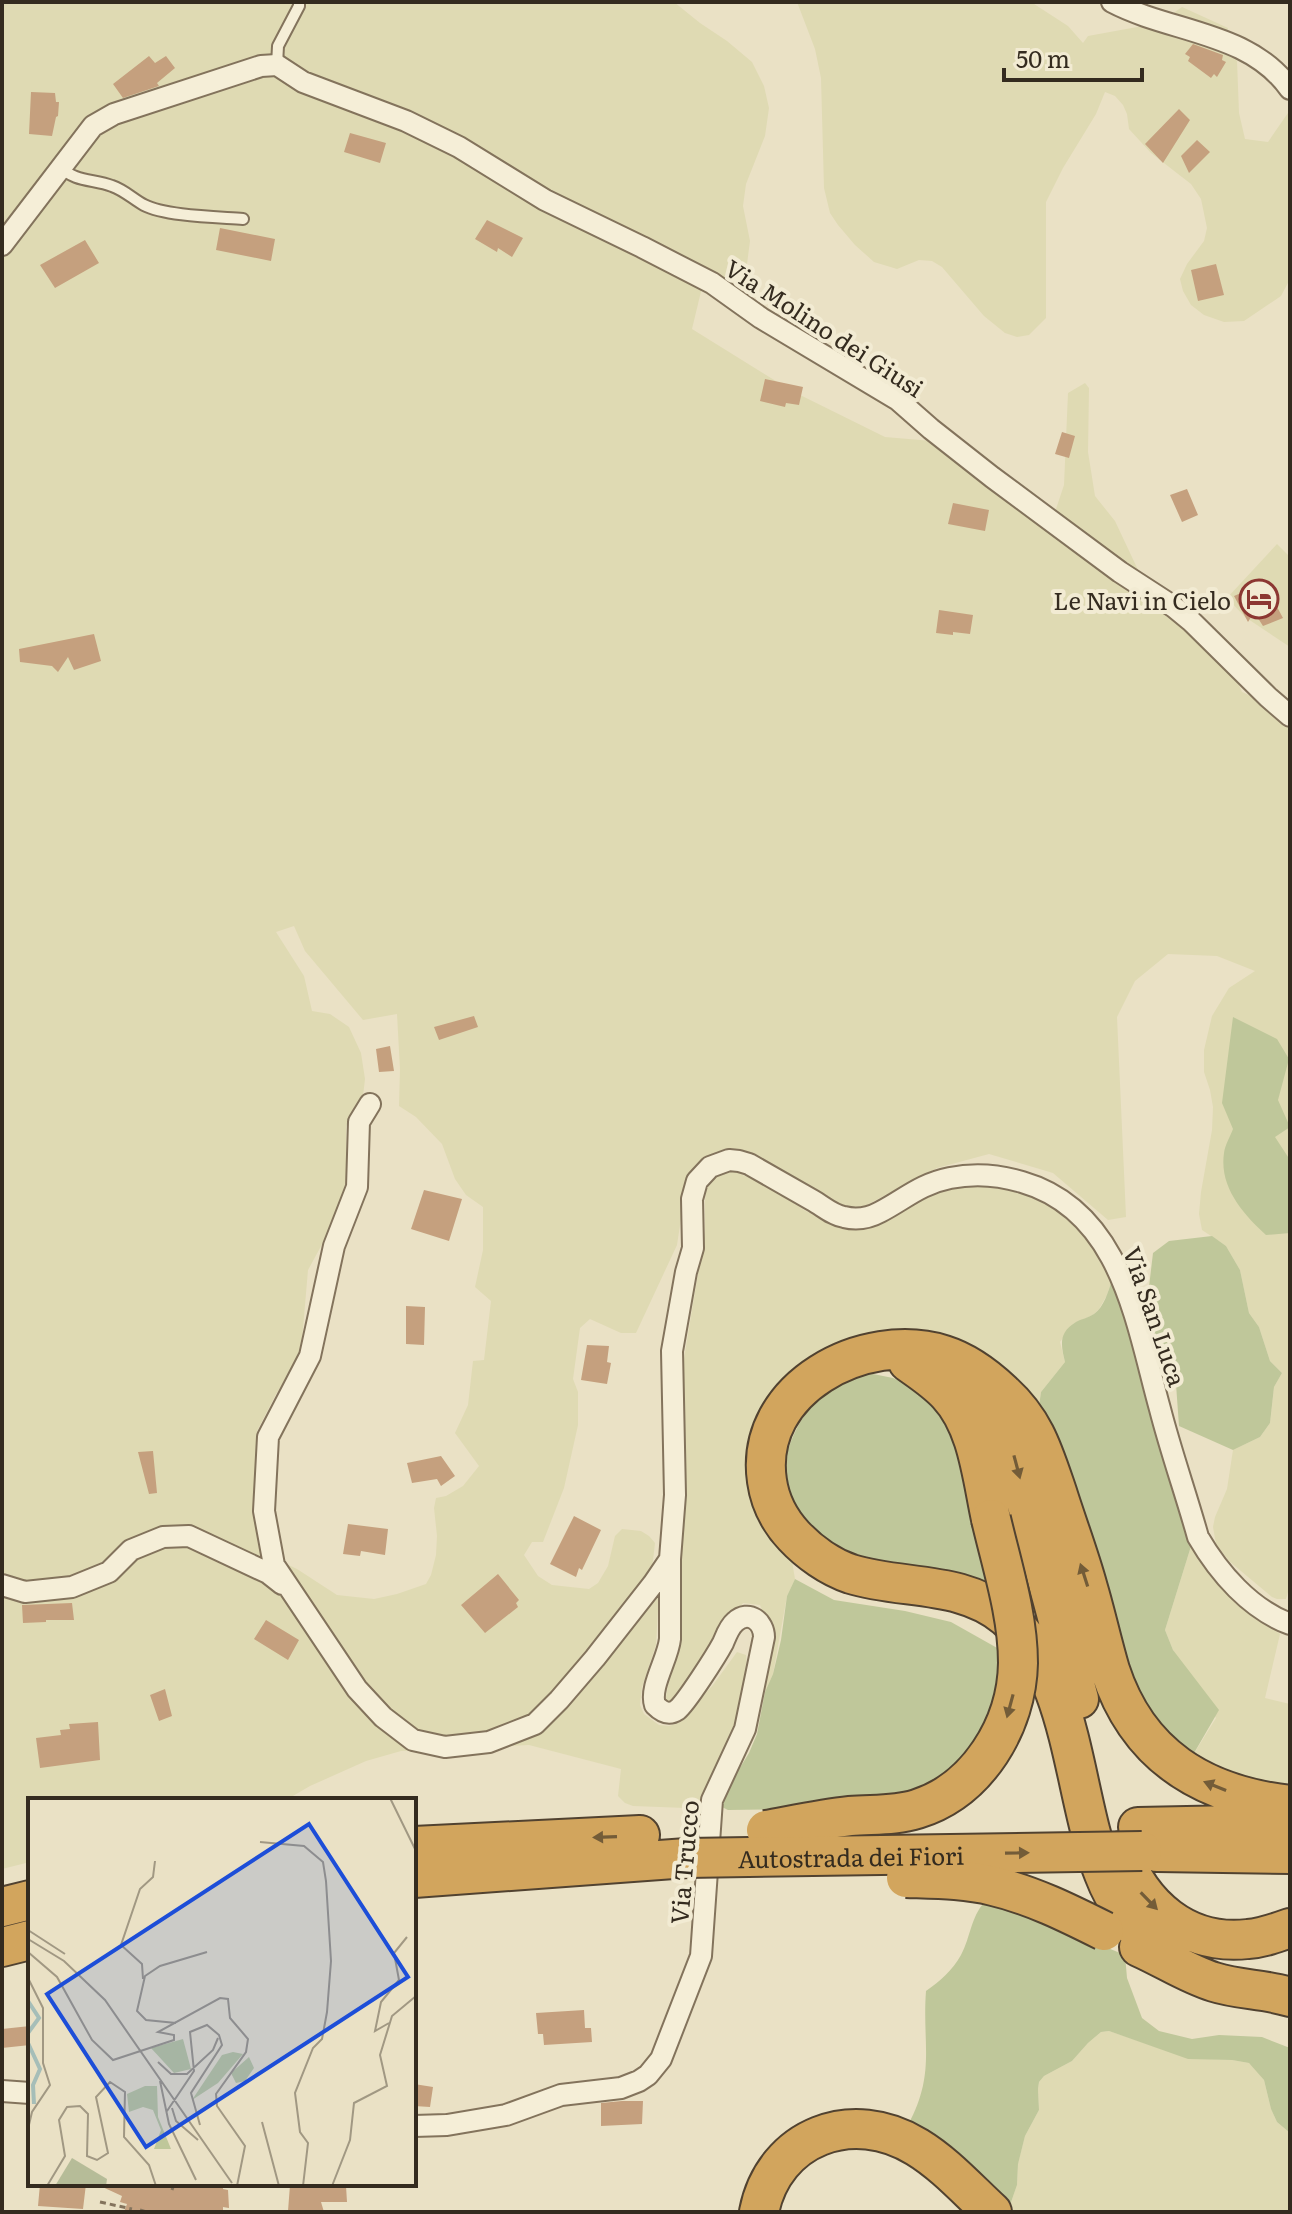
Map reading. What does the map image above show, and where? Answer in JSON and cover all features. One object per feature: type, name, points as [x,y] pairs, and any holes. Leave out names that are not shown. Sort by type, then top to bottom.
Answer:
[{"type":"highway","points":[[891,1357],[905,1350],[944,1355],[981,1374],[1022,1411],[1041,1445],[1087,1583],[1111,1672],[1127,1710],[1147,1740],[1174,1765],[1204,1782],[1244,1797],[1290,1805]]},
{"type":"highway","points":[[766,1830],[817,1820],[898,1813],[936,1801],[978,1769],[996,1744],[1008,1717],[1018,1665],[1012,1610],[974,1441],[950,1396],[939,1385],[891,1357]]},
{"type":"highway","points":[[1160,1956],[1117,1903],[1104,1874],[1058,1702],[1043,1662],[1024,1637],[1006,1617],[972,1597],[846,1572],[815,1555],[788,1529],[777,1513],[770,1496],[765,1461],[774,1427],[804,1384],[821,1372],[853,1359],[891,1357],[949,1374],[969,1387],[994,1413],[1004,1430],[1020,1479],[1111,1820],[1128,1871],[1138,1889],[1168,1919],[1207,1937],[1251,1939],[1290,1928]]},
{"type":"highway","name":"Autostrada dei Fiori","points":[[432,1876],[686,1859],[1140,1839],[1290,1824]]},
{"type":"highway","name":"Autostrada dei Fiori","points":[[416,1846],[686,1859],[766,1830],[1140,1839],[1290,1854]]},
{"type":"highway","points":[[686,1859],[899,1878],[945,1879],[992,1886],[1032,1898],[1213,1982],[1247,1990],[1287,1994]]},
{"type":"highway","points":[[2,1907],[28,1900]]},
{"type":"highway","points":[[2,1947],[28,1940]]},
{"type":"highway","points":[[759,2212],[770,2179],[793,2151],[824,2133],[842,2129],[886,2132],[918,2147],[940,2163],[992,2212]]},
{"type":"street","points":[[1112,2],[1149,18],[1247,50],[1277,72],[1290,89]]},
{"type":"street","points":[[2,245],[93,126],[114,114],[261,66],[277,65]]},
{"type":"street","name":"Via Molino dei Giusi","points":[[277,65],[303,82],[419,127],[459,147],[545,200],[712,283],[761,318],[898,400],[992,477],[1120,572],[1183,614],[1290,716]]},
{"type":"street","points":[[370,1104],[359,1122],[357,1187],[334,1246],[310,1356],[268,1437],[264,1511],[274,1565],[357,1689],[383,1717],[413,1740],[445,1747],[489,1742],[535,1724],[595,1658],[670,1559]]},
{"type":"street","name":"Via San Luca","points":[[670,1559],[675,1495],[672,1351],[693,1248],[693,1190],[703,1174],[719,1163],[739,1161],[834,1214],[852,1218],[872,1216],[926,1184],[952,1177],[992,1176],[1030,1184],[1048,1193],[1080,1214],[1103,1242],[1120,1274],[1142,1339],[1198,1537],[1209,1556],[1245,1597],[1290,1624]]},
{"type":"street","points":[[2,1585],[25,1592],[72,1587],[109,1572],[131,1550],[163,1537],[189,1536],[268,1573],[295,1595]]},
{"type":"street","name":"Via Trucco","points":[[416,2126],[447,2125],[506,2115],[561,2095],[621,2088],[648,2075],[666,2050],[701,1956],[712,1800],[745,1729],[764,1637],[762,1626],[753,1618],[736,1621],[679,1708],[669,1713],[658,1709],[653,1694],[670,1639],[670,1559]]},
{"type":"street","points":[[2,2091],[28,2093]]},
{"type":"lane","points":[[277,65],[278,46],[299,2]]},
{"type":"lane","points":[[61,167],[81,179],[111,185],[152,208],[175,214],[243,219]]},
{"type":"path","points":[[172,2190],[173,2186]]},
{"type":"path","points":[[100,2202],[132,2209]]},
{"type":"path","points":[[140,2210],[147,2212]]},
{"type":"shaded area","points":[[2,2],[674,2],[752,62],[764,86],[769,108],[765,136],[746,184],[743,206],[750,241],[747,264],[727,278],[704,279],[692,329],[792,391],[885,437],[932,441],[1053,518],[1064,485],[1068,393],[1085,383],[1089,388],[1088,452],[1095,496],[1115,521],[1139,572],[1133,594],[1172,614],[1235,676],[1242,692],[1290,718],[1290,1585],[1286,1599],[1272,1597],[1229,1561],[1216,1544],[1213,1527],[1227,1489],[1233,1450],[1260,1437],[1270,1423],[1274,1387],[1282,1373],[1270,1361],[1259,1327],[1249,1313],[1240,1270],[1226,1246],[1202,1230],[1199,1214],[1213,1107],[1204,1072],[1204,1050],[1212,1016],[1229,988],[1255,971],[1217,956],[1168,954],[1135,981],[1117,1017],[1126,1217],[1108,1220],[1053,1173],[989,1154],[937,1168],[859,1209],[841,1206],[745,1153],[684,1199],[677,1245],[636,1333],[621,1333],[590,1319],[580,1328],[573,1379],[578,1392],[578,1425],[564,1488],[543,1542],[532,1542],[524,1555],[538,1576],[552,1585],[589,1589],[598,1583],[608,1566],[615,1536],[622,1529],[641,1531],[655,1543],[652,1569],[662,1594],[656,1645],[642,1687],[640,1705],[644,1714],[659,1725],[679,1723],[737,1652],[746,1655],[748,1677],[739,1723],[700,1804],[686,1808],[633,1806],[618,1796],[621,1769],[529,1745],[401,1751],[366,1761],[289,1798],[28,1798],[28,1862],[2,1869]],"holes":[[[294,926],[305,951],[363,1020],[397,1014],[399,1106],[416,1117],[442,1144],[455,1179],[466,1195],[483,1207],[483,1250],[475,1287],[491,1301],[484,1360],[473,1361],[468,1405],[455,1433],[479,1466],[463,1486],[436,1498],[436,1555],[426,1584],[374,1599],[337,1595],[297,1569],[263,1553],[258,1545],[257,1431],[298,1358],[308,1270],[343,1196],[346,1127],[363,1096],[365,1079],[361,1053],[349,1027],[330,1014],[312,1011],[304,976],[276,932]]]},
{"type":"shaded area","points":[[797,2],[1031,2],[1068,26],[1083,43],[1088,36],[1159,23],[1182,7],[1228,28],[1223,46],[1237,61],[1239,113],[1245,139],[1268,142],[1290,110],[1290,279],[1281,296],[1244,321],[1224,322],[1204,315],[1191,305],[1180,279],[1204,241],[1207,228],[1201,199],[1191,184],[1151,153],[1129,129],[1123,105],[1115,96],[1105,92],[1096,114],[1046,202],[1046,318],[1029,335],[1017,337],[1005,333],[984,316],[942,267],[932,261],[919,260],[897,269],[874,262],[855,245],[830,213],[824,188],[821,78],[815,49]]},
{"type":"shaded area","points":[[1277,544],[1290,557],[1290,647],[1245,617],[1227,598]]},
{"type":"shaded area","points":[[733,1171],[767,1185],[831,1224],[853,1227],[923,1193],[989,1180],[1023,1187],[1083,1222],[1112,1280],[1099,1309],[1073,1324],[1060,1342],[1065,1362],[1041,1392],[1039,1406],[954,1350],[793,1376],[770,1527],[792,1561],[795,1579],[787,1596],[773,1674],[765,1692],[759,1691],[769,1627],[760,1605],[743,1603],[670,1705],[665,1703],[670,1674],[684,1451],[679,1389],[705,1231],[707,1181],[716,1174]]},
{"type":"shaded area","points":[[1192,1543],[1252,1614],[1280,1634],[1265,1698],[1290,1704],[1290,1798],[1190,1760],[1216,1718],[1173,1650],[1165,1630]]},
{"type":"shaded area","points":[[1109,2031],[1188,2058],[1232,2060],[1249,2063],[1255,2068],[1264,2080],[1277,2122],[1290,2133],[1290,2212],[1013,2212],[1009,2208],[1017,2185],[1018,2163],[1025,2136],[1039,2110],[1039,2082],[1072,2061],[1101,2032]]},
{"type":"green space","points":[[1233,1017],[1277,1039],[1289,1059],[1278,1100],[1290,1127],[1275,1137],[1290,1160],[1290,1233],[1266,1235],[1241,1209],[1225,1177],[1224,1153],[1233,1129],[1222,1103]]},
{"type":"green space","points":[[1212,1236],[1226,1246],[1240,1270],[1249,1313],[1259,1327],[1270,1361],[1282,1373],[1274,1387],[1270,1423],[1260,1437],[1233,1450],[1179,1426],[1175,1370],[1154,1334],[1149,1287],[1153,1253],[1169,1241]]},
{"type":"green space","points":[[1112,1280],[1120,1287],[1145,1396],[1192,1543],[1165,1630],[1173,1650],[1219,1710],[1190,1760],[1140,1701],[1039,1406],[1041,1392],[1065,1362],[1062,1345],[1066,1330],[1097,1311]]},
{"type":"green space","points":[[873,1374],[893,1378],[922,1391],[944,1410],[968,1454],[989,1592],[826,1551],[787,1495],[784,1475],[790,1444],[814,1402],[837,1383],[850,1377]]},
{"type":"green space","points":[[795,1579],[834,1600],[951,1622],[999,1649],[1001,1670],[996,1712],[962,1764],[909,1799],[804,1809],[728,1810],[722,1807],[727,1789],[757,1734],[765,1692],[781,1640],[787,1596]]},
{"type":"green space","points":[[988,1899],[1125,1955],[1127,1978],[1142,2018],[1159,2031],[1192,2039],[1219,2035],[1262,2037],[1290,2048],[1290,2133],[1277,2122],[1264,2080],[1249,2063],[1188,2059],[1109,2031],[1101,2032],[1072,2061],[1039,2082],[1039,2110],[1025,2136],[1017,2185],[1009,2208],[908,2125],[917,2107],[925,2074],[926,1991],[957,1961],[978,1911]]},
{"type":"building","points":[[1193,44],[1223,55],[1222,60],[1226,62],[1217,77],[1214,74],[1211,78],[1188,61],[1190,57],[1185,54]]},
{"type":"building","points":[[149,56],[155,63],[166,56],[175,68],[157,83],[159,86],[123,98],[113,84]]},
{"type":"building","points":[[31,92],[55,93],[56,102],[59,102],[52,136],[29,134]]},
{"type":"building","points":[[1179,109],[1190,120],[1163,163],[1145,144]]},
{"type":"building","points":[[350,133],[386,143],[380,163],[344,152]]},
{"type":"building","points":[[1197,140],[1210,152],[1189,173],[1181,156]]},
{"type":"building","points":[[487,220],[523,238],[512,257],[475,239]]},
{"type":"building","points":[[220,228],[275,239],[271,261],[216,250]]},
{"type":"building","points":[[85,240],[99,263],[55,288],[40,265]]},
{"type":"building","points":[[1216,264],[1224,295],[1198,301],[1191,270]]},
{"type":"building","points":[[765,379],[803,387],[799,405],[786,403],[785,407],[760,401]]},
{"type":"building","points":[[1062,432],[1075,436],[1069,458],[1055,454]]},
{"type":"building","points":[[1187,489],[1198,515],[1182,522],[1170,495]]},
{"type":"building","points":[[953,503],[989,510],[985,531],[948,524]]},
{"type":"building","points":[[1264,583],[1283,618],[1263,626],[1254,612],[1248,622],[1234,596]]},
{"type":"building","points":[[939,610],[973,615],[970,634],[936,633]]},
{"type":"building","points":[[94,634],[101,661],[74,670],[68,657],[58,672],[52,666],[20,662],[19,649]]},
{"type":"building","points":[[474,1016],[478,1027],[439,1040],[434,1027]]},
{"type":"building","points":[[390,1046],[394,1071],[379,1072],[376,1049]]},
{"type":"building","points":[[424,1190],[462,1199],[449,1241],[411,1229]]},
{"type":"building","points":[[406,1306],[425,1307],[424,1345],[406,1344]]},
{"type":"building","points":[[587,1345],[609,1346],[607,1362],[611,1363],[607,1384],[581,1380]]},
{"type":"building","points":[[153,1451],[157,1493],[149,1494],[138,1452]]},
{"type":"building","points":[[441,1456],[455,1476],[441,1486],[437,1479],[412,1483],[407,1463]]},
{"type":"building","points":[[574,1516],[601,1530],[576,1577],[550,1564]]},
{"type":"building","points":[[348,1524],[388,1529],[385,1555],[361,1551],[360,1556],[343,1554]]},
{"type":"building","points":[[498,1574],[519,1600],[516,1603],[518,1607],[485,1633],[461,1605]]},
{"type":"building","points":[[72,1603],[74,1620],[23,1623],[22,1605]]},
{"type":"building","points":[[266,1620],[299,1640],[288,1660],[254,1639]]},
{"type":"building","points":[[165,1689],[172,1716],[159,1721],[150,1695]]},
{"type":"building","points":[[98,1722],[100,1760],[40,1768],[36,1738],[61,1735],[60,1730],[70,1729],[69,1724]]},
{"type":"building","points":[[584,2010],[585,2028],[591,2028],[592,2042],[544,2045],[543,2034],[538,2034],[536,2013]]},
{"type":"building","points":[[28,2026],[28,2045],[2,2048],[2,2029]]},
{"type":"building","points":[[416,2084],[433,2087],[430,2107],[416,2106]]},
{"type":"building","points":[[643,2101],[642,2124],[601,2126],[601,2103]]},
{"type":"building","points":[[40,2186],[86,2186],[83,2209],[38,2206]]},
{"type":"building","points":[[100,2186],[223,2186],[228,2190],[229,2208],[223,2207],[223,2212],[124,2212],[127,2204],[120,2202],[122,2196]]},
{"type":"building","points":[[290,2186],[346,2186],[347,2202],[321,2202],[324,2212],[288,2211]]},
{"type":"place","name":"Le Navi in Cielo","points":[[1259,599]]}]
